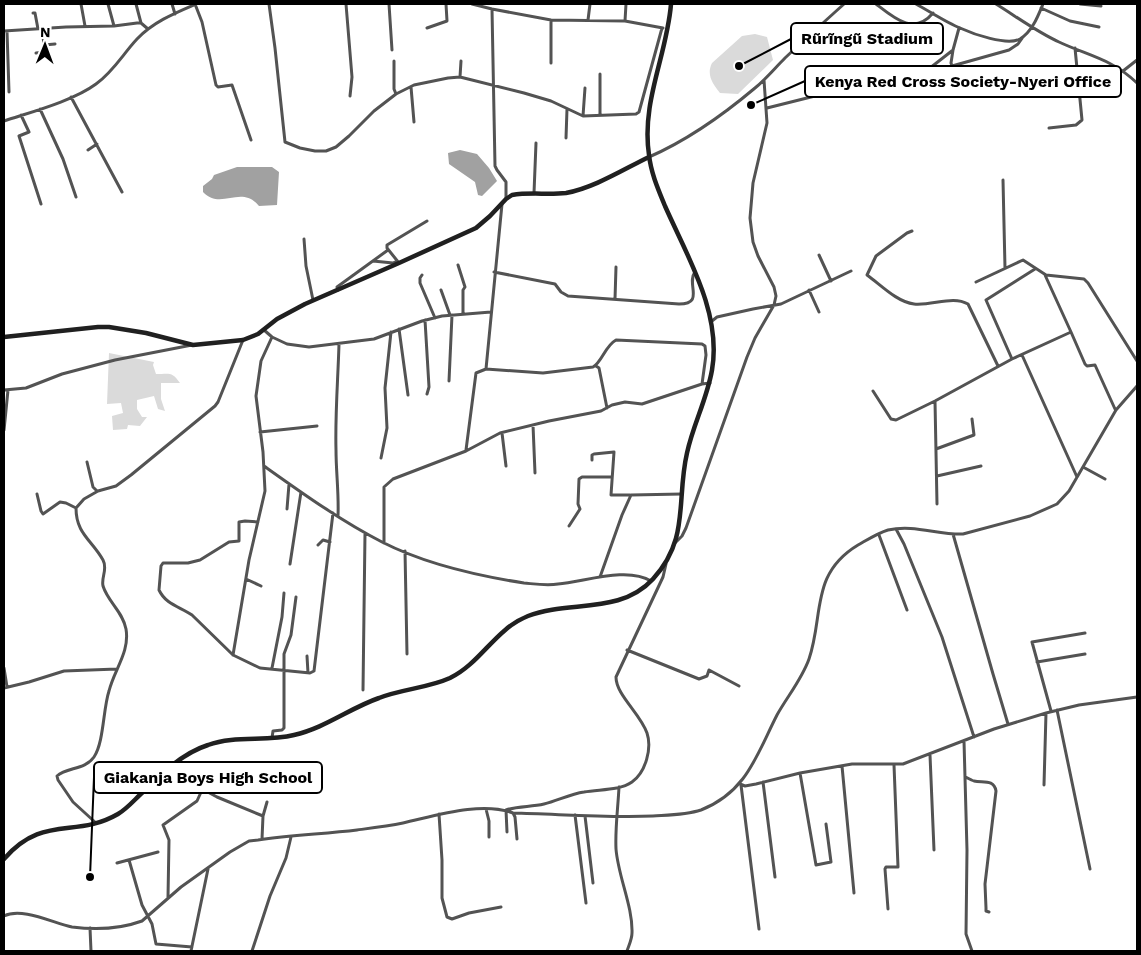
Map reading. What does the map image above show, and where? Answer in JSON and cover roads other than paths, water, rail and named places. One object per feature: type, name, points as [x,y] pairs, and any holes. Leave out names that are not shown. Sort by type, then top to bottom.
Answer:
[{"type":"main road","points":[[4,859],[19,843],[37,833],[97,823],[123,811],[182,758],[208,744],[230,740],[272,738],[310,731],[382,697],[448,679],[470,665],[502,632],[522,618],[550,610],[616,602],[637,592],[651,582],[666,563],[676,544],[687,453],[710,383],[714,361],[712,320],[708,302],[661,195],[649,157],[647,124],[649,108],[668,28],[671,4]]},
{"type":"main road","points":[[4,337],[71,329],[110,327],[146,333],[193,345],[243,340],[258,334],[277,319],[313,300],[476,228],[512,195],[576,191],[649,157]]},
{"type":"street","points":[[81,4],[85,26]]},
{"type":"street","points":[[108,4],[114,26]]},
{"type":"street","points":[[136,4],[142,23],[148,29]]},
{"type":"street","points":[[172,4],[175,14]]},
{"type":"street","points":[[4,121],[72,97],[100,82],[148,29],[195,4],[202,22],[216,85],[218,87],[232,85],[251,140]]},
{"type":"street","points":[[269,4],[285,142],[315,151],[326,151],[336,147],[374,111],[396,94],[411,87],[448,78],[460,78],[543,99],[583,116],[633,114],[639,112],[662,28]]},
{"type":"street","points":[[346,4],[352,77],[350,96]]},
{"type":"street","points":[[390,4],[392,50]]},
{"type":"street","points":[[427,28],[447,21],[446,4]]},
{"type":"street","points":[[472,4],[552,20],[625,21],[668,28]]},
{"type":"street","points":[[588,20],[590,4]]},
{"type":"street","points":[[625,21],[626,4]]},
{"type":"street","points":[[649,157],[708,124],[734,106],[844,4]]},
{"type":"street","points":[[876,4],[901,22],[909,24],[921,23],[933,12]]},
{"type":"street","points":[[916,4],[959,28],[992,39],[1008,41],[1019,39],[1025,35]]},
{"type":"street","points":[[996,4],[1050,38],[1105,60],[1123,71],[1137,83]]},
{"type":"street","points":[[1080,4],[1101,6]]},
{"type":"street","points":[[959,28],[953,50],[952,66],[1009,50],[1018,44],[1032,27],[1042,6],[1070,21],[1099,27]]},
{"type":"street","points":[[492,9],[496,166],[506,182],[506,199]]},
{"type":"street","points":[[33,13],[35,13],[40,29],[45,52],[36,53]]},
{"type":"street","points":[[550,63],[552,20]]},
{"type":"street","points":[[9,92],[6,31],[142,23]]},
{"type":"street","points":[[44,45],[55,44]]},
{"type":"street","points":[[1049,128],[1076,125],[1082,120],[1075,48]]},
{"type":"street","points":[[767,108],[840,90],[876,72],[888,69],[930,68],[953,50]]},
{"type":"street","points":[[1123,71],[1137,60]]},
{"type":"street","points":[[394,61],[394,89],[396,94]]},
{"type":"street","points":[[460,78],[461,61]]},
{"type":"street","points":[[600,74],[600,115]]},
{"type":"street","points":[[4,78],[8,77]]},
{"type":"street","points":[[676,544],[686,528],[750,350],[774,305],[775,288],[760,262],[753,242],[750,218],[752,188],[767,128],[764,80]]},
{"type":"street","points":[[411,87],[414,122]]},
{"type":"street","points":[[583,116],[585,88]]},
{"type":"street","points":[[72,97],[122,192]]},
{"type":"street","points":[[40,108],[63,159],[76,197]]},
{"type":"street","points":[[566,138],[567,109]]},
{"type":"street","points":[[21,115],[29,132],[19,136],[41,204]]},
{"type":"street","points":[[534,194],[536,143]]},
{"type":"street","points":[[88,150],[97,144]]},
{"type":"street","points":[[1003,180],[1005,268]]},
{"type":"street","points":[[486,369],[502,203]]},
{"type":"street","points":[[398,262],[387,246],[427,221]]},
{"type":"street","points":[[912,231],[906,233],[876,256],[868,275],[898,298],[908,303],[923,304],[956,300],[968,304],[998,366]]},
{"type":"street","points":[[304,239],[306,266],[313,300]]},
{"type":"street","points":[[338,290],[338,287],[388,250]]},
{"type":"street","points":[[819,255],[831,281]]},
{"type":"street","points":[[976,282],[1024,260],[1045,275],[1083,279],[1087,281],[1137,361]]},
{"type":"street","points":[[372,261],[398,262]]},
{"type":"street","points":[[458,265],[465,287],[463,290],[464,313]]},
{"type":"street","points":[[615,300],[616,267]]},
{"type":"street","points":[[1012,359],[986,300],[1035,269]]},
{"type":"street","points":[[712,320],[746,310],[781,304],[851,271]]},
{"type":"street","points":[[494,272],[555,284],[561,292],[568,296],[651,303],[688,303],[694,294],[691,279],[695,272]]},
{"type":"street","points":[[1045,275],[1085,364],[1087,366],[1095,365],[1116,410]]},
{"type":"street","points":[[422,276],[420,283],[435,318]]},
{"type":"street","points":[[441,290],[451,315],[448,381]]},
{"type":"street","points":[[809,290],[819,312]]},
{"type":"street","points":[[264,330],[272,337],[286,344],[309,347],[374,339],[435,318],[464,313],[491,312]]},
{"type":"street","points":[[425,320],[429,387],[427,394]]},
{"type":"street","points":[[399,329],[408,395]]},
{"type":"street","points":[[381,458],[387,428],[385,388],[390,332]]},
{"type":"street","points":[[873,391],[893,421],[935,401],[1012,359],[1071,332]]},
{"type":"street","points":[[233,655],[246,579],[265,492],[256,396],[261,362],[272,337]]},
{"type":"street","points":[[97,823],[73,802],[58,780],[58,776],[61,773],[84,765],[94,758],[102,730],[108,691],[122,660],[126,644],[126,629],[123,618],[106,593],[103,585],[105,568],[103,560],[77,524],[76,508],[84,499],[98,491],[116,486],[131,475],[214,406],[222,394],[243,340]]},
{"type":"street","points":[[466,451],[476,373],[486,369],[543,372],[565,371],[595,366],[611,343],[616,340],[702,344],[705,346],[706,355],[702,384]]},
{"type":"street","points":[[338,516],[336,451],[339,344]]},
{"type":"street","points":[[4,430],[6,390],[31,386],[62,374],[115,360],[193,345]]},
{"type":"street","points":[[1022,355],[1077,477]]},
{"type":"street","points":[[595,366],[599,368],[607,408]]},
{"type":"street","points":[[384,543],[384,491],[386,484],[392,479],[466,451],[502,433],[595,412],[625,402],[642,404],[710,383]]},
{"type":"street","points":[[506,810],[513,813],[617,818],[693,813],[714,804],[740,784],[752,767],[776,716],[808,661],[820,596],[838,560],[879,534],[896,529],[920,529],[953,534],[974,532],[1046,510],[1064,497],[1116,410],[1137,386]]},
{"type":"street","points":[[935,401],[938,504]]},
{"type":"street","points":[[936,449],[974,435],[972,419]]},
{"type":"street","points":[[533,425],[535,473]]},
{"type":"street","points":[[260,432],[317,426]]},
{"type":"street","points":[[502,433],[506,466]]},
{"type":"street","points":[[592,460],[592,455],[594,454],[614,452],[611,495],[682,494]]},
{"type":"street","points":[[87,462],[93,487],[98,491]]},
{"type":"street","points":[[264,466],[333,513],[384,543],[467,572],[526,583],[553,585],[619,575],[644,576],[651,582]]},
{"type":"street","points":[[937,476],[981,466]]},
{"type":"street","points":[[1083,467],[1106,479]]},
{"type":"street","points":[[569,526],[580,508],[578,504],[579,479],[582,477],[612,477]]},
{"type":"street","points":[[287,509],[289,483]]},
{"type":"street","points":[[290,564],[302,492]]},
{"type":"street","points":[[37,494],[41,511],[44,514],[60,502],[66,502],[76,508]]},
{"type":"street","points":[[600,577],[631,495]]},
{"type":"street","points":[[258,522],[239,522],[239,541],[229,542],[205,558],[188,563],[165,562],[161,566],[159,590],[161,594],[178,608],[188,611],[233,655],[256,667],[312,673],[314,670],[333,513]]},
{"type":"street","points":[[896,529],[904,544],[942,638],[974,737]]},
{"type":"street","points":[[363,690],[365,532]]},
{"type":"street","points":[[879,534],[907,610]]},
{"type":"street","points":[[953,534],[1008,724]]},
{"type":"street","points":[[318,545],[322,540],[330,542]]},
{"type":"street","points":[[405,551],[408,654]]},
{"type":"street","points":[[4,916],[24,914],[62,924],[90,928],[124,926],[142,921],[148,917],[168,898],[208,868],[241,845],[249,842],[262,839],[364,829],[439,814],[486,809],[506,810],[544,804],[583,792],[620,787],[633,782],[646,761],[649,744],[642,722],[619,691],[616,677],[627,650],[663,577],[666,563]]},
{"type":"street","points":[[246,579],[261,586]]},
{"type":"street","points":[[272,668],[282,617],[284,592]]},
{"type":"street","points":[[272,738],[272,731],[284,728],[284,654],[291,635],[296,597]]},
{"type":"street","points":[[1051,712],[1032,642],[1085,633]]},
{"type":"street","points":[[627,650],[699,679],[708,676],[709,670],[739,686]]},
{"type":"street","points":[[1037,662],[1085,654]]},
{"type":"street","points":[[307,656],[308,672]]},
{"type":"street","points":[[4,668],[5,688],[64,671],[117,669]]},
{"type":"street","points":[[740,784],[745,786],[800,773],[852,764],[903,764],[1008,724],[1057,710],[1137,696]]},
{"type":"street","points":[[1057,710],[1090,869]]},
{"type":"street","points":[[1044,785],[1046,713]]},
{"type":"street","points":[[964,741],[966,934],[972,951]]},
{"type":"street","points":[[930,755],[934,850]]},
{"type":"street","points":[[888,909],[885,869],[886,867],[898,867],[894,764]]},
{"type":"street","points":[[842,766],[854,893]]},
{"type":"street","points":[[800,773],[816,865],[831,862],[826,824]]},
{"type":"street","points":[[965,777],[973,781],[992,784],[995,786],[996,791],[985,884],[986,911],[989,912]]},
{"type":"street","points":[[763,782],[775,878]]},
{"type":"street","points":[[740,784],[759,929]]},
{"type":"street","points":[[620,787],[616,849],[631,920],[632,932],[627,951]]},
{"type":"street","points":[[168,898],[169,840],[163,824],[198,801],[202,790],[263,816]]},
{"type":"street","points":[[262,839],[263,816],[267,802]]},
{"type":"street","points":[[486,809],[489,821],[489,838]]},
{"type":"street","points":[[506,810],[507,832]]},
{"type":"street","points":[[513,813],[515,817],[516,839]]},
{"type":"street","points":[[439,814],[442,898],[447,917],[452,919],[469,912],[501,907]]},
{"type":"street","points":[[575,815],[586,904]]},
{"type":"street","points":[[585,816],[593,883]]},
{"type":"street","points":[[252,951],[270,896],[286,858],[291,836]]},
{"type":"street","points":[[118,863],[158,852]]},
{"type":"street","points":[[129,860],[142,905],[152,924],[156,944],[192,949],[208,868]]},
{"type":"street","points":[[90,928],[91,951]]},
{"type":"place","name":"Rũrĩngũ Stadium","points":[[739,66]]},
{"type":"place","name":"Kenya Red Cross Society-Nyeri Office","points":[[751,105]]},
{"type":"place","name":"Giakanja Boys High School","points":[[90,877]]}]
